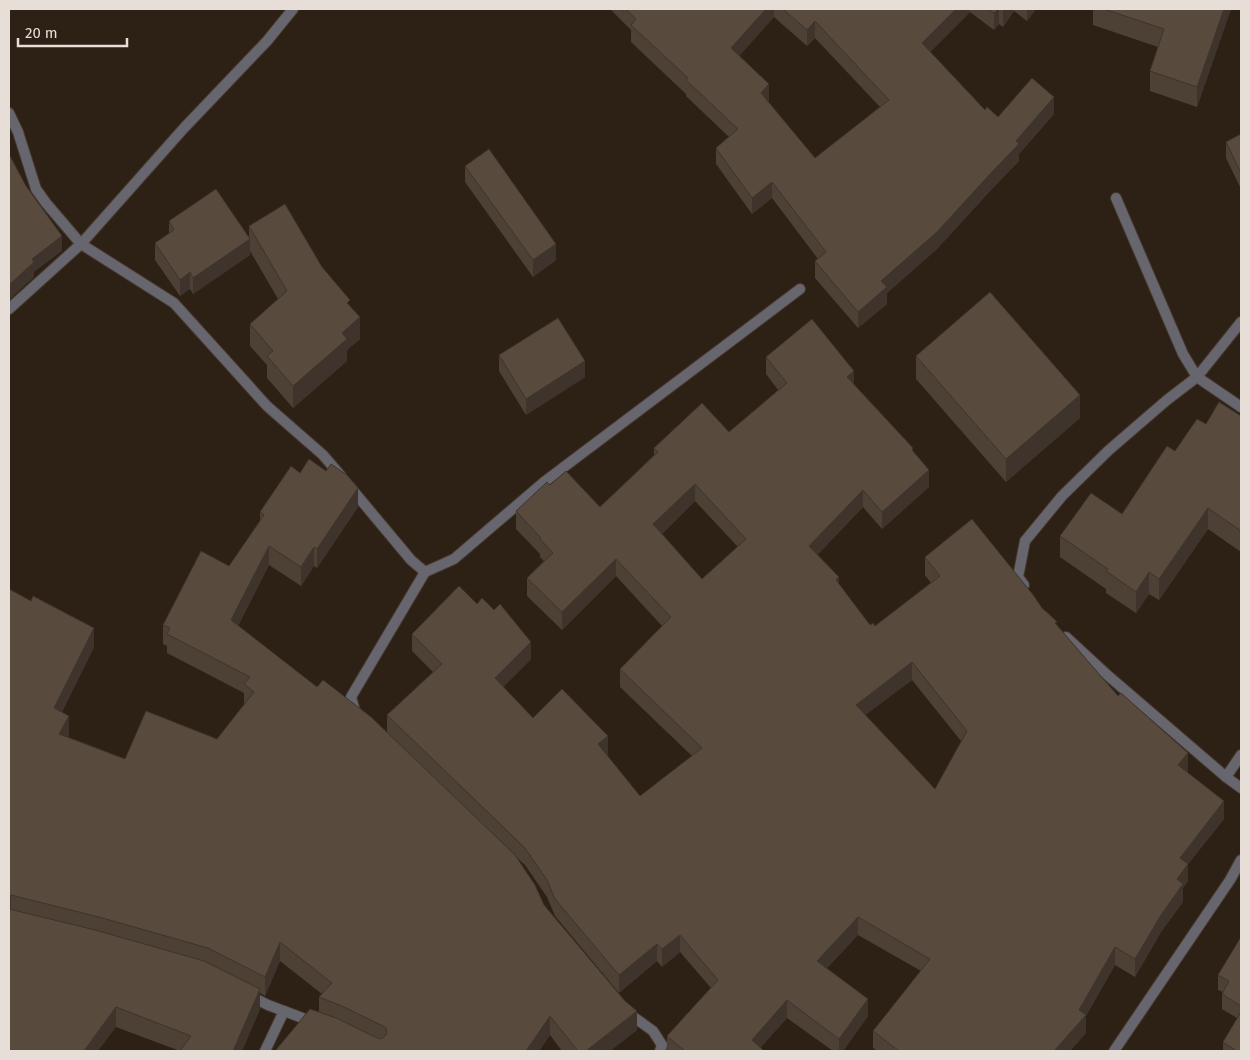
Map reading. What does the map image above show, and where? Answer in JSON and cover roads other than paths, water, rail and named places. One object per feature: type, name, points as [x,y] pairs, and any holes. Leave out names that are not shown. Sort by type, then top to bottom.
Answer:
[{"type":"street","points":[[9,309],[81,244],[184,128],[267,41],[293,9]]},
{"type":"street","points":[[9,113],[18,132],[36,189],[46,204],[81,244],[174,303],[267,406],[323,455],[411,560],[425,572]]},
{"type":"street","points":[[1116,198],[1183,354],[1197,377],[1241,406]]},
{"type":"street","points":[[366,722],[355,711],[352,697],[425,572],[454,559],[544,482],[800,290]]},
{"type":"street","points":[[1028,592],[1018,576],[1024,541],[1062,496],[1109,450],[1197,377],[1241,322]]},
{"type":"street","points":[[1056,628],[1105,674],[1241,788]]},
{"type":"street","points":[[1226,777],[1241,755]]},
{"type":"street","points":[[1114,1051],[1230,880],[1241,860]]},
{"type":"street","points":[[241,992],[268,1005],[321,1025]]},
{"type":"street","points":[[624,1008],[630,1016],[653,1031],[662,1045],[660,1051]]},
{"type":"street","points":[[265,1051],[284,1011]]}]
